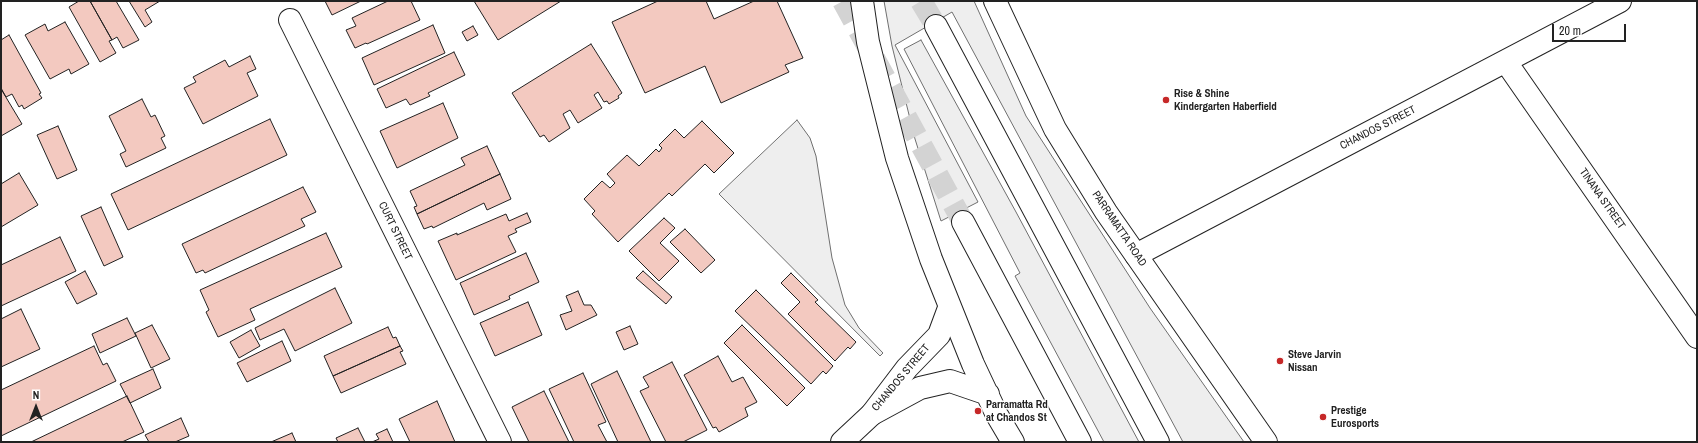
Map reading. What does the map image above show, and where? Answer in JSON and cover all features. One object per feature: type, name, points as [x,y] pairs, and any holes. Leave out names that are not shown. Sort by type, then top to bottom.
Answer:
[{"type":"main road","points":[[862,1],[868,42],[897,158],[949,308],[973,364],[1013,442]]},
{"type":"main road","name":"PARRAMATTA ROAD","points":[[995,1],[1055,129],[1106,212],[1266,442]]},
{"type":"main road","name":"CHANDOS STREET","points":[[1136,255],[1620,1]]},
{"type":"main road","name":"CURT STREET","points":[[290,20],[500,442]]},
{"type":"main road","points":[[936,26],[1158,442]]},
{"type":"main road","name":"TINANA STREET","points":[[1506,62],[1697,337]]},
{"type":"main road","points":[[963,222],[1080,442]]},
{"type":"main road","name":"CHANDOS STREET","points":[[842,442],[872,414],[907,368],[939,334],[949,308]]},
{"type":"main road","points":[[872,414],[920,388],[950,381],[960,383],[988,394]]},
{"type":"shaded area","points":[[884,1],[974,1],[1026,116],[1150,308],[1244,442],[1183,442],[952,12],[895,45],[978,202],[941,221],[915,139],[892,46]]},
{"type":"shaded area","points":[[921,40],[1016,212],[1139,442],[1104,442],[1015,276],[1020,273],[904,49]]},
{"type":"shaded area","points":[[797,120],[810,138],[816,156],[832,258],[845,305],[859,328],[883,353],[880,356],[719,194]]},
{"type":"building","points":[[79,1],[90,1],[112,40],[109,41],[116,53],[100,62],[69,7]]},
{"type":"building","points":[[90,1],[116,1],[139,40],[123,48],[117,37],[112,40]]},
{"type":"building","points":[[129,1],[160,1],[145,10],[152,22],[145,27]]},
{"type":"building","points":[[325,1],[361,1],[332,15]]},
{"type":"building","points":[[388,1],[411,1],[420,20],[355,48],[346,30],[356,26],[352,18]]},
{"type":"building","points":[[474,1],[561,1],[498,40]]},
{"type":"building","points":[[658,1],[706,1],[714,19],[754,1],[777,1],[803,58],[785,65],[789,72],[721,103],[705,66],[645,93],[612,22]]},
{"type":"building","points":[[65,22],[89,64],[71,74],[69,69],[50,79],[25,35],[45,24],[48,31]]},
{"type":"building","points":[[433,25],[445,53],[374,85],[362,58]]},
{"type":"building","points":[[473,26],[478,35],[467,41],[462,32]]},
{"type":"building","points":[[9,35],[41,93],[39,94],[42,98],[24,109],[22,105],[19,107],[12,94],[6,97],[1,88],[1,40]]},
{"type":"building","points":[[591,44],[622,93],[618,96],[619,98],[609,104],[607,101],[604,102],[598,92],[594,95],[602,108],[578,123],[570,110],[563,114],[570,128],[549,142],[544,135],[540,137],[512,93]]},
{"type":"building","points":[[454,52],[465,75],[428,93],[430,96],[410,105],[406,99],[386,108],[377,89]]},
{"type":"building","points":[[250,56],[256,69],[247,73],[258,96],[203,124],[184,88],[196,82],[193,77],[225,60],[229,67]]},
{"type":"building","points":[[1,89],[22,124],[1,136]]},
{"type":"building","points":[[142,99],[151,117],[155,115],[165,136],[161,138],[166,148],[126,167],[120,154],[126,151],[109,116]]},
{"type":"building","points":[[443,103],[458,138],[397,168],[380,131]]},
{"type":"building","points":[[270,119],[287,155],[128,230],[111,194]]},
{"type":"building","points":[[702,121],[734,153],[714,173],[705,164],[672,196],[669,193],[618,242],[592,214],[595,211],[584,199],[602,181],[610,188],[615,183],[607,174],[627,155],[639,166],[656,149],[659,152],[662,148],[659,145],[675,129],[684,138]]},
{"type":"building","points":[[58,126],[77,170],[57,179],[37,135]]},
{"type":"building","points":[[487,146],[500,174],[417,214],[414,207],[417,206],[410,191],[465,165],[461,158]]},
{"type":"building","points":[[19,173],[38,205],[1,227],[1,184]]},
{"type":"building","points":[[500,174],[511,199],[487,210],[484,203],[433,228],[432,226],[424,229],[417,214]]},
{"type":"building","points":[[303,187],[316,212],[301,219],[305,226],[205,273],[203,270],[196,273],[182,244]]},
{"type":"building","points":[[101,207],[123,257],[104,266],[81,216]]},
{"type":"building","points":[[527,213],[531,222],[515,229],[517,232],[508,236],[516,252],[456,280],[438,241],[457,233],[457,235],[506,214],[509,221]]},
{"type":"building","points":[[664,218],[675,228],[660,243],[679,261],[659,281],[629,251]]},
{"type":"building","points":[[685,229],[715,260],[701,273],[670,242]]},
{"type":"building","points":[[326,233],[342,267],[250,309],[255,320],[218,337],[206,312],[209,310],[200,290]]},
{"type":"building","points":[[60,237],[76,271],[1,306],[1,265]]},
{"type":"building","points":[[526,253],[539,282],[509,296],[510,299],[474,315],[460,283]]},
{"type":"building","points":[[85,271],[97,294],[77,304],[65,282]]},
{"type":"building","points":[[643,271],[672,297],[666,304],[636,278]]},
{"type":"building","points":[[791,273],[818,300],[815,302],[856,342],[850,349],[848,347],[835,361],[788,314],[800,302],[781,283]]},
{"type":"building","points":[[335,288],[352,323],[295,351],[284,329],[260,340],[255,328]]},
{"type":"building","points":[[756,290],[833,366],[826,374],[823,371],[811,384],[735,311]]},
{"type":"building","points":[[578,291],[584,305],[591,305],[597,315],[566,330],[560,315],[572,311],[566,296]]},
{"type":"building","points":[[528,302],[542,335],[495,356],[480,323]]},
{"type":"building","points":[[21,309],[40,349],[1,367],[1,319]]},
{"type":"building","points":[[127,318],[136,336],[100,353],[92,334]]},
{"type":"building","points":[[152,325],[170,359],[151,368],[135,333]]},
{"type":"building","points":[[742,325],[805,388],[787,406],[724,343]]},
{"type":"building","points":[[630,326],[638,344],[624,350],[616,332]]},
{"type":"building","points":[[388,327],[393,338],[396,337],[400,346],[333,376],[324,356]]},
{"type":"building","points":[[251,330],[260,346],[239,358],[230,342]]},
{"type":"building","points":[[282,341],[291,361],[247,382],[237,363]]},
{"type":"building","points":[[94,346],[103,365],[107,363],[116,381],[1,436],[1,390]]},
{"type":"building","points":[[400,346],[403,351],[400,352],[406,364],[341,393],[333,376]]},
{"type":"building","points":[[718,356],[732,382],[743,377],[757,402],[745,408],[748,416],[719,432],[716,427],[713,428],[684,375]]},
{"type":"building","points":[[672,362],[707,430],[683,442],[666,442],[640,391],[649,387],[643,377]]},
{"type":"building","points":[[153,369],[161,388],[130,403],[120,384]]},
{"type":"building","points":[[617,371],[651,442],[618,442],[591,384]]},
{"type":"building","points":[[583,373],[606,422],[598,425],[607,442],[574,442],[549,389]]},
{"type":"building","points":[[544,391],[569,442],[529,442],[512,407]]},
{"type":"building","points":[[127,396],[144,432],[122,442],[31,442]]},
{"type":"building","points":[[437,401],[455,442],[410,442],[399,419]]},
{"type":"building","points":[[181,418],[189,436],[175,442],[149,442],[145,435]]},
{"type":"building","points":[[358,428],[365,442],[338,442],[336,438]]},
{"type":"building","points":[[387,429],[393,442],[372,442],[379,439],[376,434]]},
{"type":"building","points":[[292,433],[296,442],[271,442]]},
{"type":"tunnel","points":[[843,1],[963,222]]},
{"type":"tunnel","points":[[921,1],[936,26]]},
{"type":"place","name":"Rise & Shine Kindergarten Haberfield","points":[[1166,100]]},
{"type":"place","name":"Steve Jarvin Nissan","points":[[1280,361]]},
{"type":"place","name":"Parramatta Rd at Chandos St","points":[[978,411]]},
{"type":"place","name":"Prestige Eurosports","points":[[1323,417]]}]
